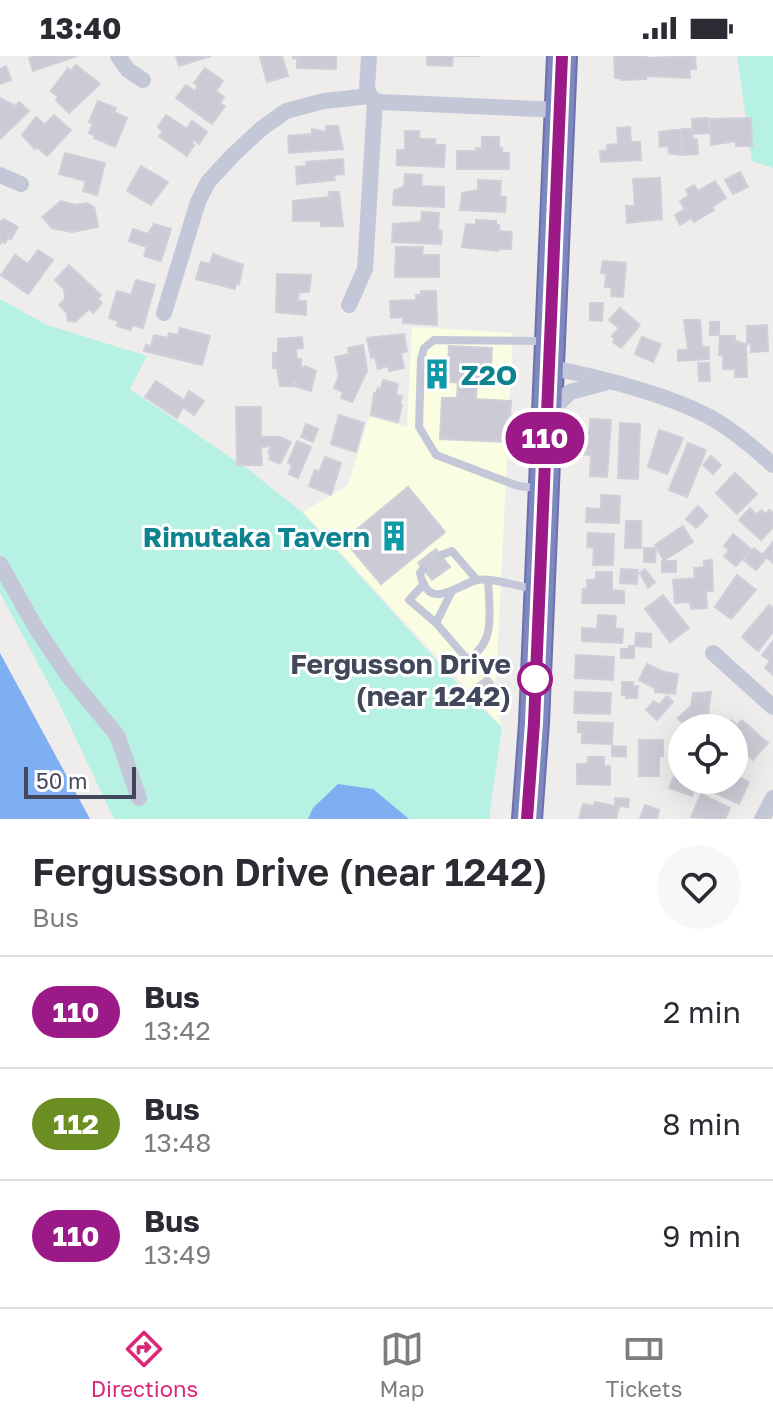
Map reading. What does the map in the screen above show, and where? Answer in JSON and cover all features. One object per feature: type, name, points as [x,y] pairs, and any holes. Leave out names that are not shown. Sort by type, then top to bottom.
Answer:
[{"type":"highway","points":[[527,819],[562,56]]},
{"type":"street","points":[[118,56],[128,70],[143,80]]},
{"type":"street","points":[[349,305],[365,269],[372,98],[367,89],[369,56]]},
{"type":"street","points":[[164,313],[198,202],[208,182],[261,129],[286,111],[324,101],[372,98],[560,110]]},
{"type":"street","points":[[0,175],[21,184]]},
{"type":"street","points":[[548,354],[610,382],[707,416],[736,434],[773,465]]},
{"type":"street","points":[[546,416],[570,392],[610,382]]},
{"type":"street","points":[[0,564],[36,628],[69,677],[117,735],[139,798]]},
{"type":"street","points":[[713,653],[773,707]]},
{"type":"street","points":[[762,819],[773,798]]},
{"type":"lane","points":[[543,489],[518,486],[436,455],[419,427],[421,359],[424,348],[434,340],[548,354]]},
{"type":"lane","points":[[441,555],[452,551],[477,580]]},
{"type":"lane","points":[[423,569],[420,573],[424,584],[436,593],[451,593],[477,580],[538,590]]},
{"type":"lane","points":[[424,584],[409,600],[436,623],[467,659],[487,643],[488,580]]},
{"type":"lane","points":[[436,623],[451,593]]},
{"type":"shaded area","points":[[737,56],[773,56],[773,168],[752,161]]},
{"type":"shaded area","points":[[0,299],[47,325],[147,356],[130,389],[249,470],[303,513],[467,694],[502,727],[489,819],[114,819],[59,703],[0,593]]},
{"type":"shaded area","points":[[412,327],[513,333],[495,705],[502,727],[303,512],[348,485],[369,417],[407,427]]},
{"type":"water","points":[[0,653],[90,819],[0,819]]},
{"type":"water","points":[[338,784],[373,789],[409,819],[308,819],[313,808]]},
{"type":"building","points":[[77,56],[33,71],[29,58]]},
{"type":"building","points":[[176,56],[211,56],[179,66]]},
{"type":"building","points":[[282,56],[288,76],[267,82],[260,57]]},
{"type":"building","points":[[293,56],[336,56],[336,69],[297,68],[297,59]]},
{"type":"building","points":[[427,56],[453,56],[452,66],[427,65]]},
{"type":"building","points":[[614,56],[695,56],[696,69],[689,69],[690,78],[646,76],[646,79],[621,80],[615,78]]},
{"type":"building","points":[[76,65],[100,84],[69,113],[51,91],[68,68],[70,71]]},
{"type":"building","points":[[6,66],[11,80],[0,84],[0,69]]},
{"type":"building","points":[[205,68],[223,81],[216,91],[224,97],[220,103],[225,106],[212,124],[176,98],[186,85],[195,91],[198,86],[194,83]]},
{"type":"building","points":[[0,98],[15,106],[19,102],[29,111],[0,139]]},
{"type":"building","points":[[98,101],[116,108],[114,112],[127,118],[115,147],[89,133],[93,124],[89,122]]},
{"type":"building","points":[[54,115],[71,130],[47,156],[22,135],[36,117],[45,125]]},
{"type":"building","points":[[166,115],[187,129],[192,121],[207,132],[199,144],[194,140],[191,143],[194,145],[187,156],[159,136],[163,131],[158,127]]},
{"type":"building","points":[[708,118],[709,133],[693,134],[692,119]]},
{"type":"building","points":[[751,118],[752,146],[736,146],[736,141],[711,145],[710,119]]},
{"type":"building","points":[[326,126],[338,126],[343,149],[289,153],[288,136],[312,134],[312,129],[326,132]]},
{"type":"building","points":[[630,127],[631,142],[640,142],[641,160],[601,162],[600,151],[607,150],[607,145],[618,144],[617,128]]},
{"type":"building","points":[[682,129],[692,129],[692,139],[697,139],[698,154],[683,155]]},
{"type":"building","points":[[681,130],[682,155],[669,153],[668,146],[660,147],[659,132]]},
{"type":"building","points":[[405,131],[419,131],[419,139],[435,139],[435,145],[445,145],[444,167],[397,165],[397,150],[405,150]]},
{"type":"building","points":[[482,137],[499,137],[502,153],[509,153],[509,169],[457,169],[457,151],[482,148]]},
{"type":"building","points":[[65,153],[105,163],[97,195],[83,191],[86,181],[59,174]]},
{"type":"building","points":[[343,159],[344,174],[334,175],[335,180],[297,184],[296,167],[306,166],[306,162]]},
{"type":"building","points":[[141,166],[168,182],[151,205],[127,191]]},
{"type":"building","points":[[740,172],[748,187],[733,194],[725,180]]},
{"type":"building","points":[[405,174],[422,175],[421,186],[444,187],[444,207],[393,205],[394,190],[404,187]]},
{"type":"building","points":[[660,178],[662,219],[627,223],[626,206],[635,206],[633,179]]},
{"type":"building","points":[[478,180],[501,181],[500,196],[506,197],[505,212],[460,210],[462,193],[478,190]]},
{"type":"building","points":[[715,181],[726,198],[694,222],[691,218],[680,225],[675,215],[685,209],[680,201],[689,195],[686,190],[694,185],[698,191]]},
{"type":"building","points":[[329,192],[339,192],[343,226],[321,226],[321,221],[293,221],[293,201],[329,197]]},
{"type":"building","points":[[61,201],[75,205],[87,203],[94,207],[98,227],[72,232],[52,228],[42,217]]},
{"type":"building","points":[[422,212],[439,213],[441,244],[392,242],[393,224],[421,222]]},
{"type":"building","points":[[4,219],[18,227],[11,239],[0,244],[0,222]]},
{"type":"building","points":[[476,220],[496,221],[499,231],[512,232],[511,249],[498,251],[462,247],[466,224],[476,225]]},
{"type":"building","points":[[154,224],[171,229],[161,261],[144,256],[147,247],[129,241],[133,229],[148,234]]},
{"type":"building","points":[[396,247],[423,247],[422,255],[439,255],[439,277],[395,277]]},
{"type":"building","points":[[38,250],[53,260],[28,294],[1,275],[15,255],[28,264]]},
{"type":"building","points":[[213,254],[243,265],[235,289],[196,279],[201,262],[210,264]]},
{"type":"building","points":[[603,261],[626,263],[623,297],[611,296],[612,287],[605,287],[606,274],[601,273]]},
{"type":"building","points":[[69,265],[101,295],[98,299],[102,303],[93,313],[89,309],[75,322],[68,321],[67,313],[59,305],[65,299],[64,289],[55,280]]},
{"type":"building","points":[[277,274],[311,275],[309,292],[299,292],[298,301],[306,301],[306,315],[276,312]]},
{"type":"building","points":[[136,280],[155,285],[143,328],[132,325],[131,330],[117,326],[118,321],[109,318],[117,291],[131,295]]},
{"type":"building","points":[[421,291],[436,291],[437,325],[403,323],[403,317],[391,318],[390,301],[416,300],[416,295],[421,295]]},
{"type":"building","points":[[590,303],[603,303],[602,321],[590,320]]},
{"type":"building","points":[[620,308],[640,325],[621,348],[613,342],[615,339],[612,336],[619,328],[609,320]]},
{"type":"building","points":[[684,320],[700,320],[702,347],[709,347],[709,359],[678,361],[678,350],[688,350]]},
{"type":"building","points":[[710,322],[719,322],[719,335],[710,335]]},
{"type":"building","points":[[767,325],[768,351],[751,352],[751,343],[747,344],[747,326]]},
{"type":"building","points":[[180,328],[210,336],[202,365],[144,351],[146,345],[151,346],[154,335],[168,338],[169,333],[178,335]]},
{"type":"building","points":[[404,334],[407,351],[401,353],[404,368],[389,371],[388,366],[378,369],[375,357],[371,358],[367,338]]},
{"type":"building","points":[[720,336],[735,336],[735,341],[746,344],[747,377],[735,377],[735,369],[723,369],[723,355],[719,355]]},
{"type":"building","points":[[302,337],[303,348],[296,349],[297,359],[301,359],[301,369],[305,366],[316,371],[311,391],[297,387],[297,382],[294,382],[295,386],[280,386],[277,368],[273,368],[273,353],[278,353],[278,339]]},
{"type":"building","points":[[642,337],[661,344],[653,362],[635,354]]},
{"type":"building","points":[[363,345],[367,371],[352,402],[341,398],[343,392],[334,388],[339,376],[335,357],[349,354],[348,348]]},
{"type":"building","points":[[449,346],[492,348],[490,384],[447,382]]},
{"type":"building","name":"Z2O","points":[[433,359],[445,361],[440,388],[428,386]]},
{"type":"building","points":[[698,363],[709,363],[710,381],[699,381]]},
{"type":"building","points":[[383,380],[398,384],[396,395],[402,396],[402,405],[398,422],[371,415],[374,393],[381,389]]},
{"type":"building","points":[[156,381],[184,400],[189,391],[204,401],[194,415],[183,407],[177,418],[145,397]]},
{"type":"building","points":[[458,382],[477,383],[476,399],[511,401],[509,442],[440,439],[442,398],[457,398]]},
{"type":"building","points":[[236,407],[261,407],[261,437],[280,437],[291,442],[280,464],[269,459],[271,446],[261,447],[262,465],[237,465]]},
{"type":"building","points":[[339,415],[364,423],[356,452],[331,444]]},
{"type":"building","points":[[590,419],[611,420],[607,477],[590,476],[591,455],[579,454],[581,431],[590,432]]},
{"type":"building","points":[[620,423],[640,424],[638,479],[618,478]]},
{"type":"building","points":[[306,424],[318,429],[313,442],[301,437]]},
{"type":"building","points":[[659,430],[683,438],[667,474],[648,467]]},
{"type":"building","points":[[297,441],[311,447],[298,478],[289,474],[292,465],[288,463]]},
{"type":"building","points":[[688,443],[706,450],[687,497],[669,490]]},
{"type":"building","points":[[711,456],[721,465],[713,474],[703,465]]},
{"type":"building","points":[[325,457],[341,463],[331,495],[309,486],[315,470],[319,472]]},
{"type":"building","points":[[735,473],[757,494],[737,514],[716,493]]},
{"type":"building","name":"Rimutaka Tavern","points":[[408,487],[445,532],[381,584],[344,540]]},
{"type":"building","points":[[601,495],[620,496],[619,523],[586,522],[587,508],[601,509]]},
{"type":"building","points":[[698,506],[708,516],[696,528],[686,519]]},
{"type":"building","points":[[750,508],[757,515],[761,510],[766,514],[769,510],[773,513],[773,527],[761,540],[739,520]]},
{"type":"building","points":[[626,521],[641,521],[641,548],[625,548]]},
{"type":"building","points":[[683,526],[693,542],[664,560],[655,545]]},
{"type":"building","points":[[588,533],[614,534],[613,565],[593,565],[594,548],[587,547]]},
{"type":"building","points":[[733,534],[751,549],[736,566],[724,556],[729,550],[724,546]]},
{"type":"building","points":[[773,542],[773,563],[763,554]]},
{"type":"building","points":[[644,548],[656,548],[655,562],[644,562]]},
{"type":"building","points":[[754,548],[766,558],[756,570],[744,560]]},
{"type":"building","points":[[436,549],[450,567],[432,580],[418,563]]},
{"type":"building","points":[[712,560],[713,591],[706,591],[707,608],[691,609],[690,602],[675,603],[673,580],[695,578],[694,568],[704,567],[704,561]]},
{"type":"building","points":[[662,561],[676,561],[676,572],[662,572]]},
{"type":"building","points":[[621,569],[638,570],[637,584],[620,583]]},
{"type":"building","points":[[645,569],[655,582],[648,588],[640,573]]},
{"type":"building","points":[[596,572],[612,572],[612,590],[624,591],[624,603],[582,603],[587,580],[596,580]]},
{"type":"building","points":[[737,575],[756,590],[731,619],[715,607]]},
{"type":"building","points":[[663,595],[689,628],[670,642],[645,609]]},
{"type":"building","points":[[769,605],[773,608],[773,632],[758,651],[742,637]]},
{"type":"building","points":[[598,615],[616,616],[615,628],[623,629],[622,643],[582,641],[582,628],[597,629]]},
{"type":"building","points":[[636,633],[651,634],[651,647],[635,646]]},
{"type":"building","points":[[773,641],[773,675],[765,668],[770,661],[762,655]]},
{"type":"building","points":[[634,646],[634,658],[621,658],[621,649],[628,649]]},
{"type":"building","points":[[576,655],[614,657],[613,680],[575,678]]},
{"type":"building","points":[[647,664],[678,674],[675,694],[655,692],[655,688],[639,680]]},
{"type":"building","points":[[488,676],[494,684],[477,697],[471,689]]},
{"type":"building","points":[[622,682],[633,682],[633,686],[638,686],[637,698],[622,695]]},
{"type":"building","points":[[575,692],[611,693],[610,714],[574,713]]},
{"type":"building","points":[[711,692],[709,714],[682,714],[691,706],[693,693]]},
{"type":"building","points":[[667,696],[673,702],[657,720],[646,710],[654,701],[659,705]]},
{"type":"building","points":[[578,722],[613,723],[612,744],[582,743]]},
{"type":"building","points":[[748,725],[768,743],[753,760],[748,755]]},
{"type":"building","points":[[639,740],[663,740],[659,776],[639,776]]},
{"type":"building","points":[[612,746],[626,747],[626,757],[612,756]]},
{"type":"building","points":[[588,757],[604,757],[604,766],[610,766],[610,785],[577,784],[577,764],[588,764]]},
{"type":"building","points":[[701,794],[730,808],[725,819],[691,817]]},
{"type":"building","points":[[717,794],[744,794],[739,804]]},
{"type":"building","points":[[615,798],[629,799],[628,807],[615,805]]},
{"type":"building","points":[[595,802],[619,807],[616,819],[579,819],[583,804],[594,806]]},
{"type":"building","points":[[645,805],[659,810],[657,819],[640,819]]},
{"type":"bus line","name":"110","points":[[527,819],[534,723],[562,56]]},
{"type":"place","name":"Z2O","points":[[437,374]]},
{"type":"place","name":"Rimutaka Tavern","points":[[394,536]]},
{"type":"place","name":"Fergusson Drive (near 1242)","points":[[535,679]]}]
